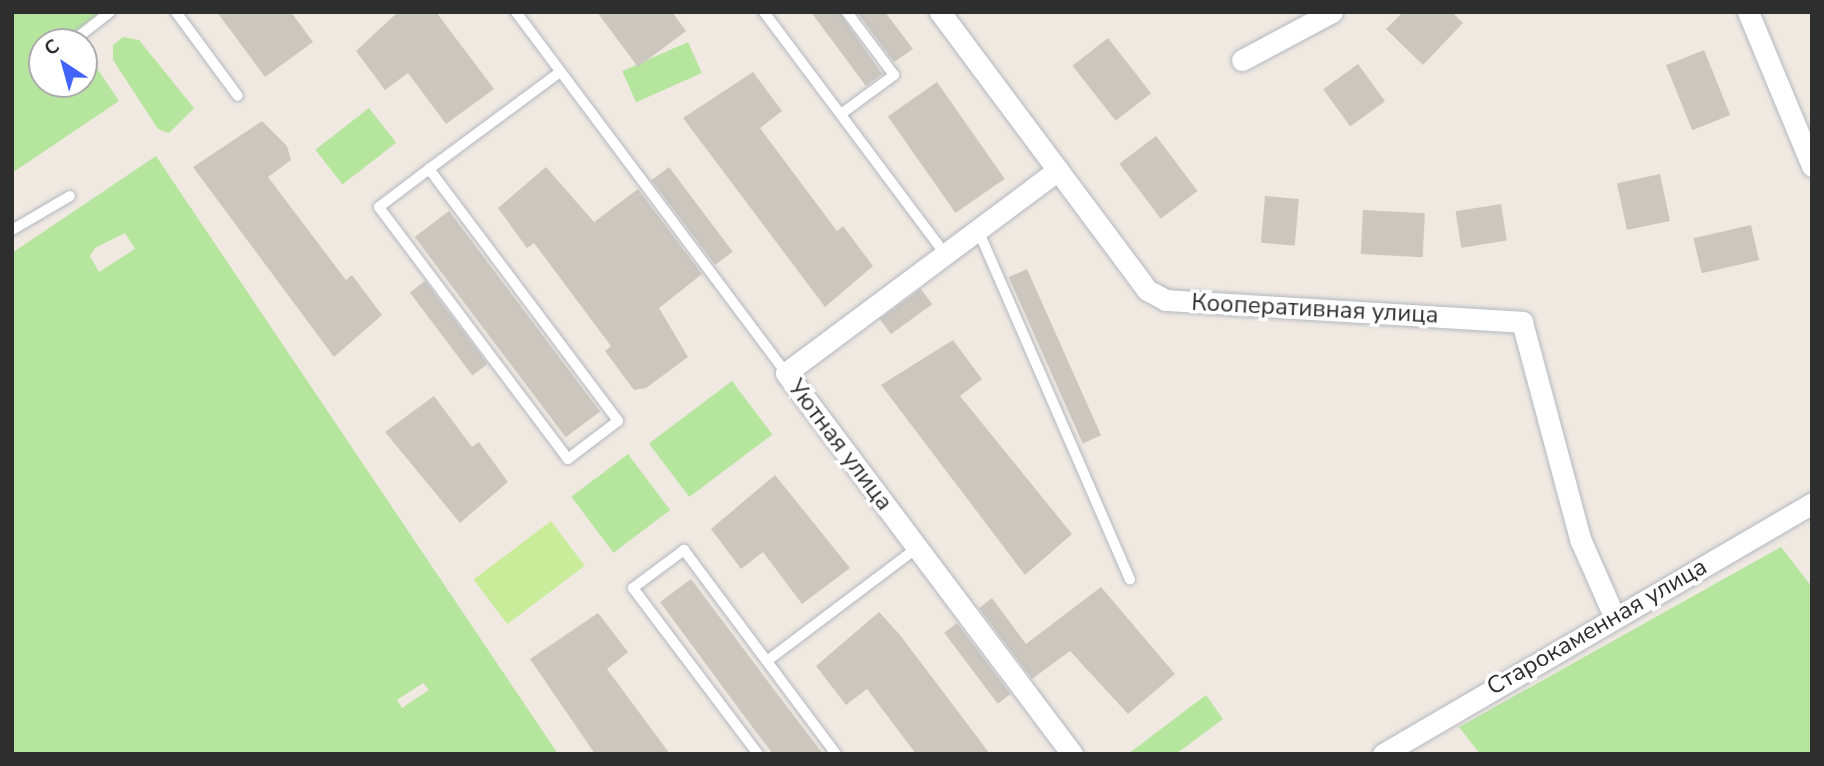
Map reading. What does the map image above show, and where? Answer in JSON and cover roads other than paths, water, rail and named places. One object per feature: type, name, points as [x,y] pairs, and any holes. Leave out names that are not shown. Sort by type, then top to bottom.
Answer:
[{"type":"street","name":"Кооперативная улица","points":[[940,12],[1147,290],[1166,300],[1522,321],[1580,539],[1614,616]]},
{"type":"street","points":[[1242,60],[1332,12]]},
{"type":"street","points":[[1748,12],[1812,166]]},
{"type":"street","name":"Уютная улица","points":[[1058,170],[786,373],[1072,754]]},
{"type":"street","name":"Старокаменная улица","points":[[1384,754],[1614,616],[1812,503]]},
{"type":"lane","points":[[90,28],[110,12]]},
{"type":"lane","points":[[176,12],[239,96]]},
{"type":"lane","points":[[516,12],[786,373]]},
{"type":"lane","points":[[764,12],[945,254]]},
{"type":"lane","points":[[841,114],[894,75],[847,12]]},
{"type":"lane","points":[[429,169],[618,421],[568,459],[379,207],[429,169],[560,72]]},
{"type":"lane","points":[[12,230],[70,196]]},
{"type":"lane","points":[[978,230],[1130,579]]},
{"type":"lane","points":[[766,661],[917,548]]},
{"type":"lane","points":[[758,754],[633,588],[684,550],[836,754]]}]
